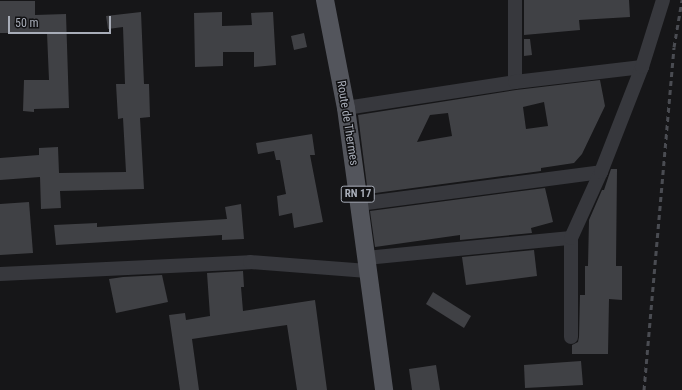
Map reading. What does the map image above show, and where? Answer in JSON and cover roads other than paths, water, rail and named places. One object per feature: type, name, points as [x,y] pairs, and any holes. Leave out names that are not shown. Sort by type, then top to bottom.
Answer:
[{"type":"main road","name":"Route de Thermes","points":[[324,0],[346,108],[384,390]]},
{"type":"street","points":[[515,0],[515,82]]},
{"type":"street","points":[[571,337],[571,238],[601,172],[642,67],[663,0]]},
{"type":"street","points":[[346,108],[515,82],[642,67]]},
{"type":"street","points":[[359,204],[601,172]]},
{"type":"street","points":[[0,274],[250,262],[367,265],[571,238]]},
{"type":"railway","points":[[644,390],[674,47],[682,0]]}]
